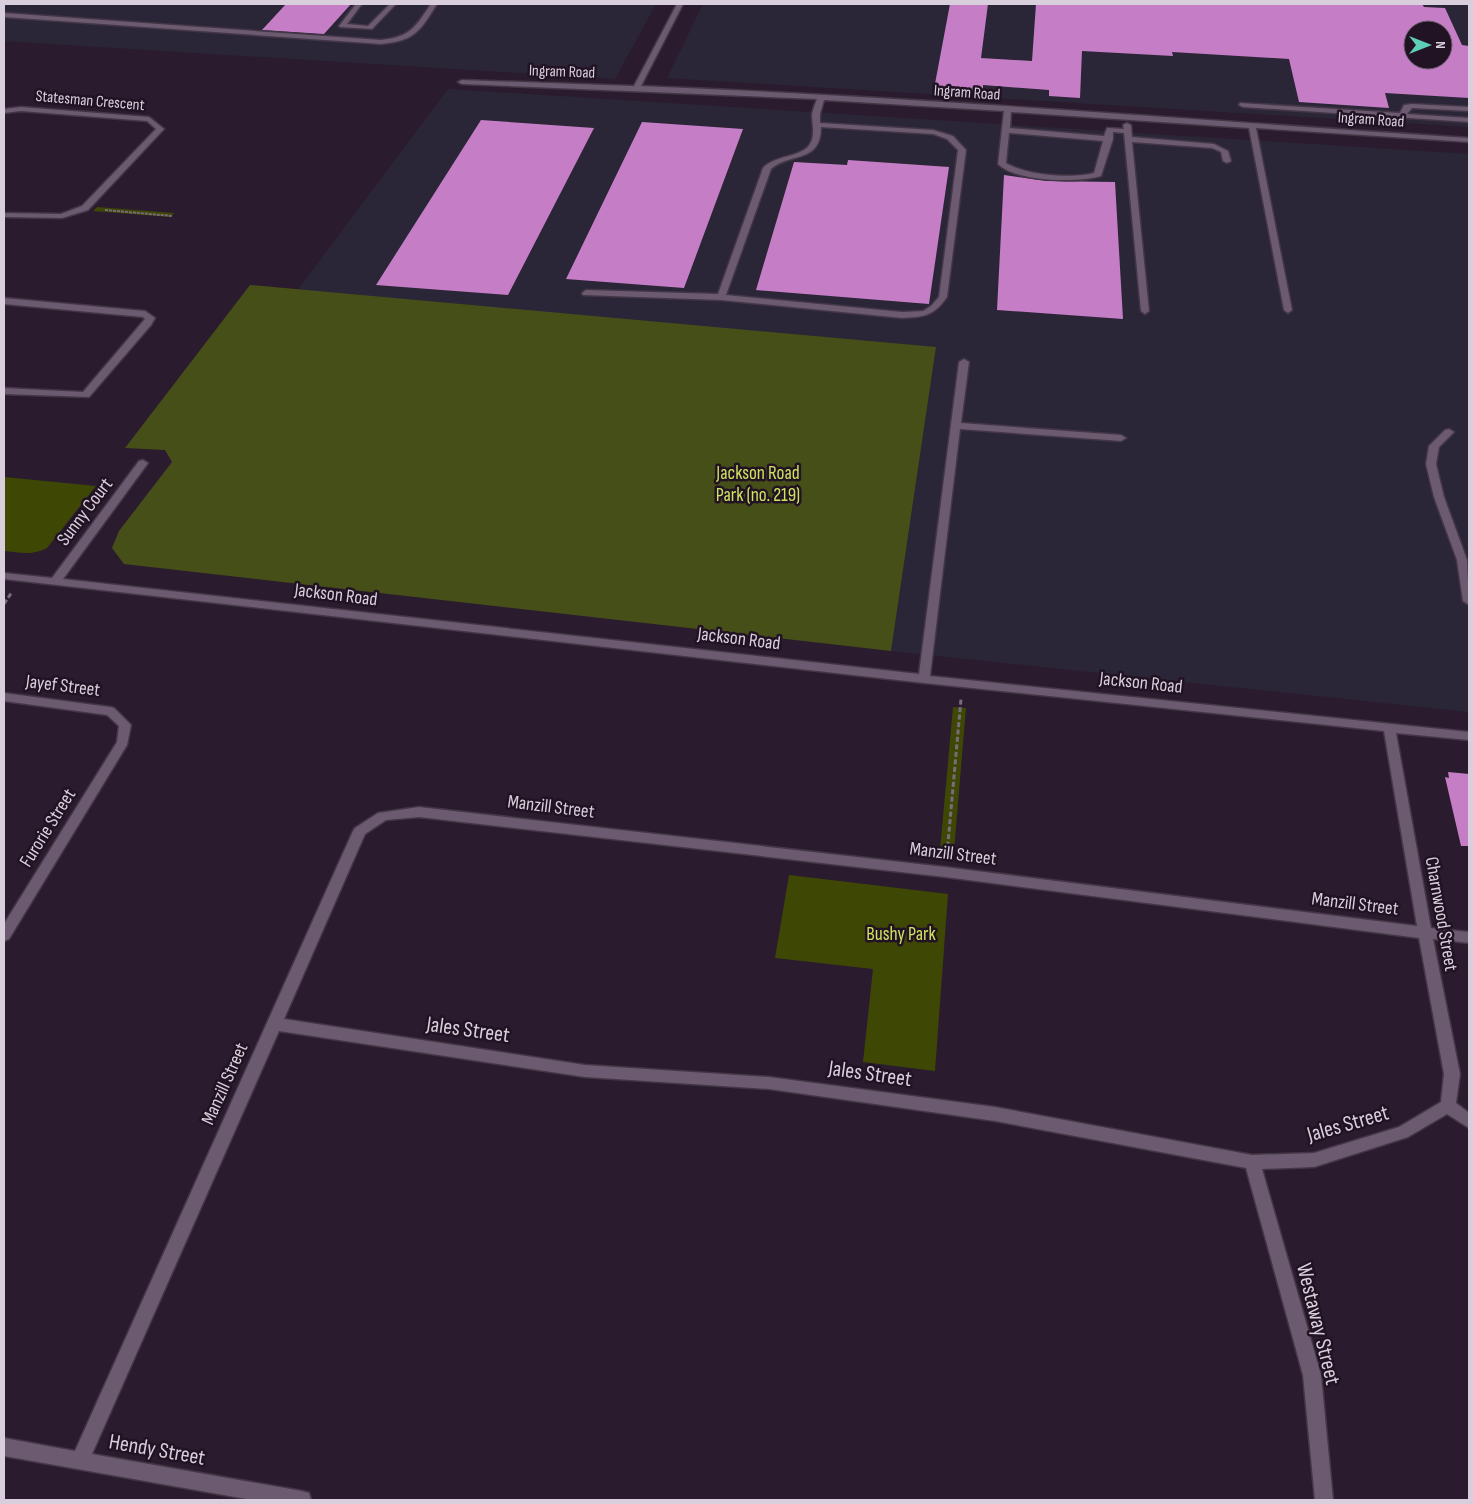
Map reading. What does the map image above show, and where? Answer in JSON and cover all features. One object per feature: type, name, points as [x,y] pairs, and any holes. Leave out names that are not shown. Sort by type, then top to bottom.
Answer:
[{"type":"street","points":[[359,4],[342,26],[370,28],[394,4]]},
{"type":"street","points":[[4,15],[381,42],[398,41],[409,37],[418,30],[434,4]]},
{"type":"street","points":[[637,88],[680,4]]},
{"type":"street","name":"Ingram Road","points":[[462,82],[821,97],[1469,140]]},
{"type":"street","points":[[720,297],[767,168],[778,159],[805,152],[812,147],[818,125],[816,115],[821,97]]},
{"type":"street","points":[[1243,105],[1469,120]]},
{"type":"street","points":[[1402,116],[1407,107],[1412,106],[1469,108]]},
{"type":"street","name":"Statesman Crescent","points":[[4,110],[21,109],[149,119],[160,128],[84,208],[62,216],[4,215]]},
{"type":"street","points":[[1008,109],[1002,164],[1008,170],[1020,173],[1092,176],[1098,174],[1110,130],[1109,116]]},
{"type":"street","points":[[1126,117],[1145,311]]},
{"type":"street","points":[[586,293],[720,297],[902,315],[923,314],[936,309],[943,297],[962,150],[957,142],[950,136],[933,132],[818,125]]},
{"type":"street","points":[[1252,125],[1288,310]]},
{"type":"street","points":[[1006,130],[1108,139]]},
{"type":"street","points":[[1110,130],[1128,135],[1214,146],[1224,151],[1227,161]]},
{"type":"street","points":[[4,301],[145,314],[150,318],[148,323],[86,395],[4,391]]},
{"type":"street","points":[[924,679],[964,362]]},
{"type":"street","points":[[956,426],[1121,438]]},
{"type":"street","points":[[1448,432],[1434,446],[1431,464],[1439,497],[1462,560],[1469,601]]},
{"type":"street","name":"Sunny Court","points":[[55,582],[143,463]]},
{"type":"street","name":"Jackson Road","points":[[4,576],[924,679],[1469,736]]},
{"type":"street","name":"Jayef Street","points":[[4,697],[110,711],[125,725],[123,742]]},
{"type":"street","name":"Charnwood Street","points":[[1389,727],[1452,1074],[1448,1106]]},
{"type":"street","name":"Furorie Street","points":[[4,935],[123,742]]},
{"type":"street","name":"Manzill Street","points":[[80,1461],[360,831],[383,816],[419,812],[945,872],[1469,937]]},
{"type":"street","name":"Jales Street","points":[[274,1024],[585,1071],[769,1083],[995,1114],[1252,1162],[1314,1160],[1403,1132],[1448,1106]]},
{"type":"street","points":[[1448,1106],[1469,1121]]},
{"type":"street","name":"Westaway Street","points":[[1252,1162],[1312,1375],[1324,1500]]},
{"type":"street","name":"Hendy Street","points":[[4,1448],[302,1500]]},
{"type":"path","points":[[84,208],[172,216]]},
{"type":"path","points":[[945,872],[962,683]]},
{"type":"shaded area","points":[[4,4],[656,4],[615,79],[4,41]]},
{"type":"shaded area","points":[[703,4],[1469,4],[1469,127],[667,78]]},
{"type":"shaded area","points":[[448,89],[1469,154],[1469,712],[891,651],[936,348],[297,291]]},
{"type":"green space","points":[[97,207],[174,213],[171,217],[93,211]]},
{"type":"green space","name":"Jackson Road Park (no. 219)","points":[[250,285],[936,347],[891,651],[124,564],[112,548],[119,531],[172,462],[165,450],[125,448]]},
{"type":"green space","points":[[4,477],[96,486],[47,548],[31,553],[21,553],[4,551]]},
{"type":"green space","points":[[953,707],[966,708],[954,851],[940,850]]},
{"type":"green space","name":"Bushy Park","points":[[789,875],[948,894],[935,1071],[863,1062],[873,969],[775,958]]},
{"type":"building","points":[[286,4],[351,4],[324,34],[262,30]]},
{"type":"building","points":[[950,4],[988,4],[981,58],[1032,61],[1036,4],[1422,4],[1424,7],[1445,8],[1451,20],[1403,20],[1403,70],[1453,70],[1453,25],[1462,45],[1469,46],[1469,98],[1385,93],[1389,108],[1299,102],[1289,59],[1172,52],[1173,56],[1082,51],[1080,98],[1049,96],[1049,90],[983,85],[983,92],[934,89]]},
{"type":"building","points":[[481,120],[594,128],[508,295],[376,285]]},
{"type":"building","points":[[642,122],[743,129],[684,288],[566,279]]},
{"type":"building","points":[[848,160],[949,167],[929,304],[756,290],[794,162],[847,165]]},
{"type":"building","points":[[1004,175],[1047,181],[1115,182],[1123,319],[997,310]]},
{"type":"building","points":[[1448,772],[1469,774],[1469,846],[1461,846],[1445,777],[1449,778]]}]
